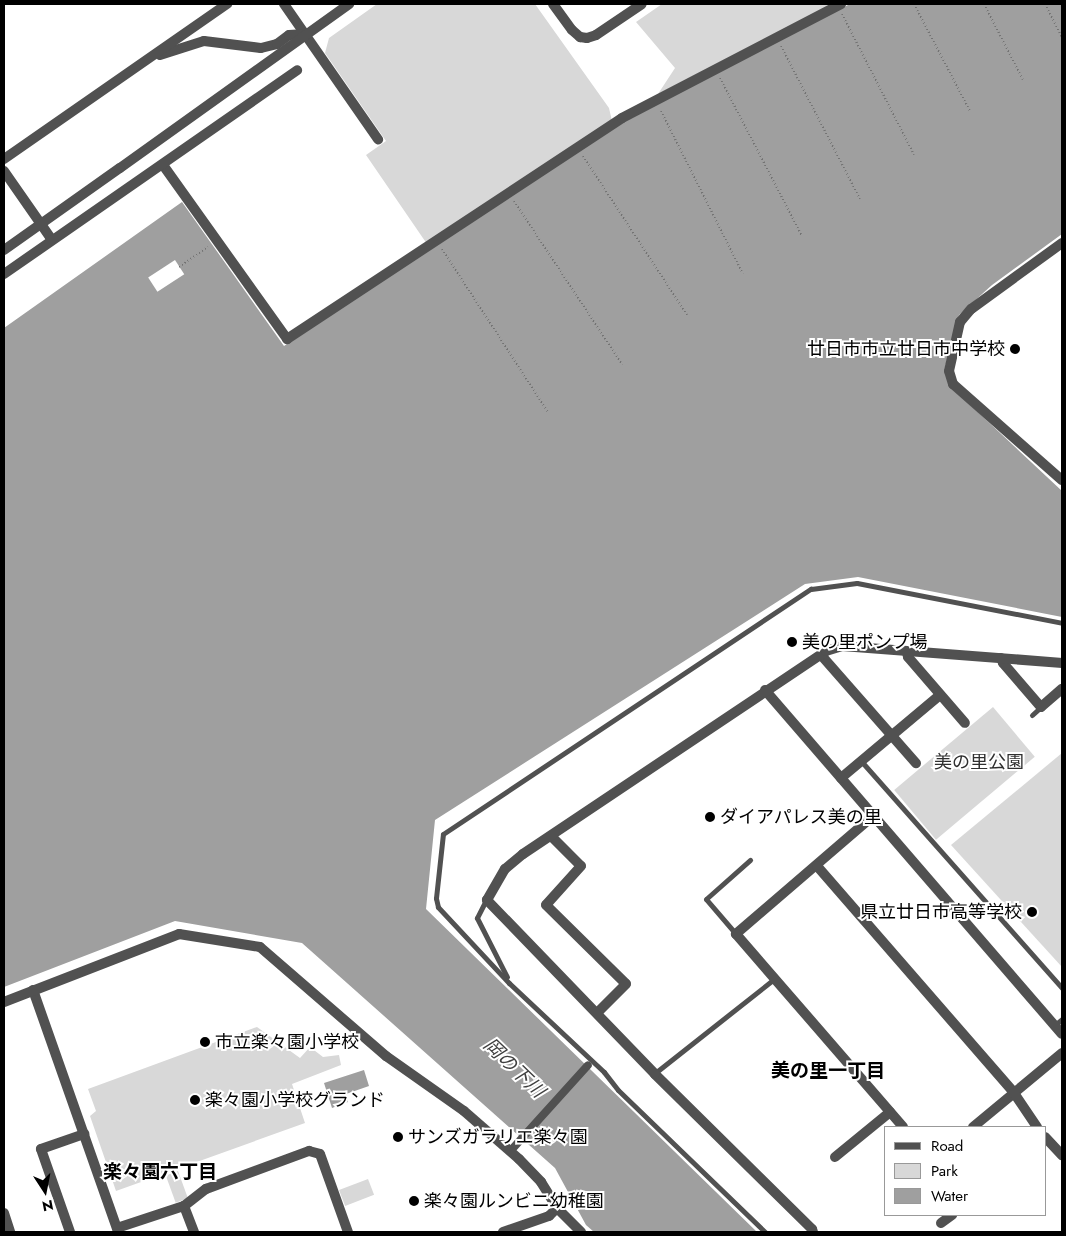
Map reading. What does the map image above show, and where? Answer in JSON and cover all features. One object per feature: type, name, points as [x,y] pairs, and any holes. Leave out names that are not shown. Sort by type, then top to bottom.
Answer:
[{"type":"street","points":[[4,160],[226,4]]},
{"type":"street","points":[[284,4],[378,139]]},
{"type":"street","points":[[4,250],[349,4]]},
{"type":"street","points":[[553,4],[572,30],[580,36],[588,38],[596,35],[642,4]]},
{"type":"street","points":[[163,165],[287,339],[622,118],[840,6]]},
{"type":"street","points":[[146,60],[204,41],[261,48],[277,44],[289,35],[306,34]]},
{"type":"street","points":[[4,274],[297,70]]},
{"type":"street","points":[[4,171],[52,240]]},
{"type":"street","points":[[1062,243],[972,309],[960,322],[950,371],[953,384],[1062,480]]},
{"type":"street","points":[[813,1232],[812,1228],[655,1074],[486,900],[505,869],[765,690],[820,655],[842,646],[1062,663]]},
{"type":"street","points":[[907,652],[908,658],[965,723]]},
{"type":"street","points":[[820,655],[916,763]]},
{"type":"street","points":[[1001,658],[1003,663],[1041,707],[1062,689]]},
{"type":"street","points":[[765,690],[873,816],[1059,1022],[1062,1034]]},
{"type":"street","points":[[841,778],[940,695]]},
{"type":"street","points":[[873,816],[736,934],[902,1126]]},
{"type":"street","points":[[551,836],[582,866],[546,905],[626,984],[597,1013]]},
{"type":"street","points":[[817,866],[1014,1093],[1036,1126]]},
{"type":"street","points":[[4,1002],[179,934],[260,947],[386,1056],[464,1111],[514,1155],[541,1182],[556,1208],[582,1232]]},
{"type":"street","points":[[33,990],[118,1230],[184,1206],[206,1189],[310,1151],[320,1154],[348,1232]]},
{"type":"street","points":[[974,1126],[1062,1053]]},
{"type":"street","points":[[514,1147],[588,1065]]},
{"type":"street","points":[[835,1158],[890,1112]]},
{"type":"street","points":[[70,1232],[41,1149],[84,1134]]},
{"type":"street","points":[[1046,1142],[1061,1152]]},
{"type":"street","points":[[184,1206],[194,1232]]},
{"type":"street","points":[[503,1232],[549,1216],[556,1208]]},
{"type":"street","points":[[4,1213],[10,1232]]},
{"type":"street","points":[[941,1223],[951,1216]]},
{"type":"lane","points":[[765,1232],[618,1090],[604,1072],[509,983],[438,906],[436,898],[443,834],[814,588],[857,583],[1062,623]]},
{"type":"lane","points":[[1032,715],[1041,707]]},
{"type":"lane","points":[[862,762],[1062,988]]},
{"type":"lane","points":[[736,934],[706,899],[750,860]]},
{"type":"lane","points":[[486,900],[477,918],[509,983]]},
{"type":"lane","points":[[655,1074],[774,979]]},
{"type":"path","points":[[914,4],[970,111]]},
{"type":"path","points":[[984,4],[1022,80]]},
{"type":"path","points":[[1045,4],[1062,38]]},
{"type":"path","points":[[840,6],[914,155]]},
{"type":"path","points":[[778,40],[860,199]]},
{"type":"path","points":[[717,72],[802,236]]},
{"type":"path","points":[[657,103],[743,274]]},
{"type":"path","points":[[578,149],[687,315]]},
{"type":"path","points":[[510,195],[622,364]]},
{"type":"path","points":[[438,243],[548,412]]},
{"type":"path","points":[[180,267],[212,244]]},
{"type":"green space","points":[[377,4],[535,4],[609,108],[612,121],[427,244],[366,155],[386,141],[325,53],[329,38]]},
{"type":"green space","points":[[662,4],[832,4],[658,94],[675,68],[636,22]]},
{"type":"green space","name":"美の里公園","points":[[993,707],[1035,757],[936,840],[894,790]]},
{"type":"green space","name":"県立廿日市高等学校","points":[[1062,753],[1062,967],[951,845]]},
{"type":"green space","name":"楽々園小学校グランド","points":[[257,1027],[300,1058],[310,1047],[323,1057],[339,1055],[341,1065],[292,1084],[305,1123],[116,1191],[90,1116],[96,1111],[88,1089]]},
{"type":"green space","points":[[178,1171],[188,1198],[176,1203],[166,1175]]},
{"type":"green space","points":[[368,1179],[374,1195],[345,1206],[339,1190]]},
{"type":"water","name":"岡の下川","points":[[850,4],[1062,4],[1062,234],[992,285],[959,315],[944,371],[950,386],[1062,491],[1062,617],[858,577],[805,584],[435,820],[426,909],[757,1232],[594,1232],[586,1225],[555,1168],[302,943],[175,921],[4,987],[4,328],[182,202],[284,346],[619,122]]},
{"type":"water","points":[[364,1070],[369,1086],[346,1094],[348,1102],[332,1108],[324,1083]]},
{"type":"pier","points":[[175,260],[184,274],[157,292],[148,277]]},
{"type":"place","name":"廿日市市立廿日市中学校","points":[[1015,349]]},
{"type":"place","name":"美の里ポンプ場","points":[[792,642]]},
{"type":"place","name":"ダイアパレス美の里","points":[[710,817]]},
{"type":"place","name":"県立廿日市高等学校","points":[[1032,912]]},
{"type":"place","name":"市立楽々園小学校","points":[[205,1042]]},
{"type":"place","name":"楽々園小学校グランド","points":[[195,1100]]},
{"type":"place","name":"サンズガラリエ楽々園","points":[[398,1137]]},
{"type":"place","name":"楽々園ルンビニ幼稚園","points":[[414,1201]]},
{"type":"district","name":"美の里一丁目","points":[[828,1071]]},
{"type":"district","name":"楽々園六丁目","points":[[160,1172]]}]
